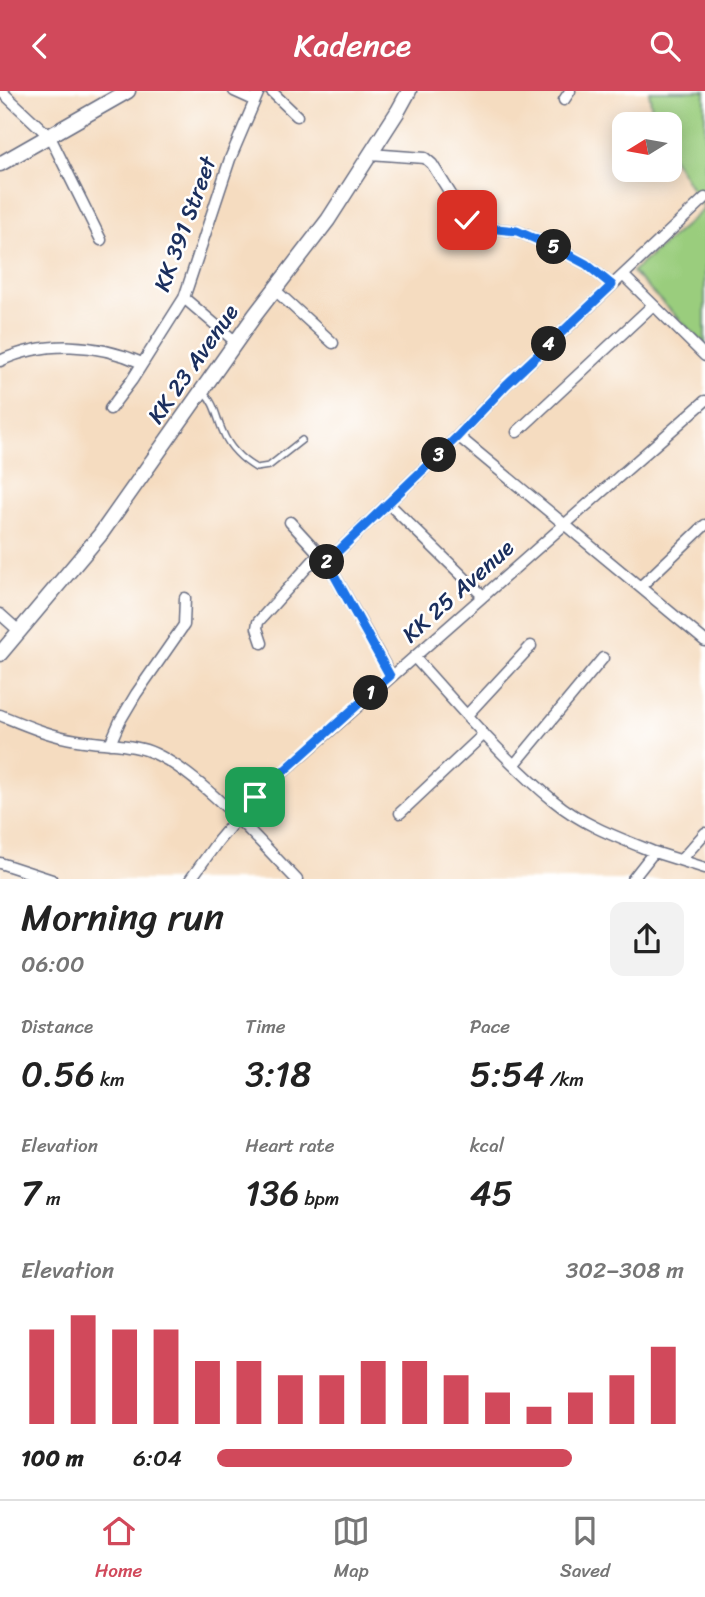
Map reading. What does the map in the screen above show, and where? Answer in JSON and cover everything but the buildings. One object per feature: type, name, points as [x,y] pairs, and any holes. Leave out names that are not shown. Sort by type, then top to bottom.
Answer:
[{"type":"main road","points":[[0,164],[128,91]]},
{"type":"main road","name":"KK 23 Avenue","points":[[0,654],[100,535],[202,390],[328,220],[409,91]]},
{"type":"street","points":[[1,91],[50,137],[101,240]]},
{"type":"street","name":"KK 391 Street","points":[[110,409],[184,297],[221,182],[256,95],[234,91]]},
{"type":"street","points":[[271,91],[297,116]]},
{"type":"street","points":[[370,154],[425,158],[432,164],[467,220],[476,227],[517,231],[586,264],[612,285]]},
{"type":"street","points":[[262,643],[257,628],[258,622],[323,558],[388,503],[458,436],[506,385],[705,198]]},
{"type":"street","points":[[622,275],[705,356]]},
{"type":"street","points":[[275,290],[333,343]]},
{"type":"street","points":[[184,297],[237,343]]},
{"type":"street","points":[[517,432],[653,306]]},
{"type":"street","points":[[0,361],[34,348],[62,347],[101,348],[142,363]]},
{"type":"street","name":"KK 25 Avenue","points":[[191,879],[255,797],[705,401]]},
{"type":"street","points":[[458,436],[705,641]]},
{"type":"street","points":[[388,503],[483,596]]},
{"type":"street","points":[[290,522],[323,558],[390,676]]},
{"type":"street","points":[[640,587],[705,525]]},
{"type":"street","points":[[110,744],[136,694],[184,625],[185,598]]},
{"type":"street","points":[[0,614],[19,631]]},
{"type":"street","points":[[467,715],[531,646]]},
{"type":"street","points":[[415,658],[484,734],[555,801],[598,829],[654,852],[705,868]]},
{"type":"street","points":[[516,764],[603,658]]},
{"type":"street","points":[[0,715],[76,740],[145,750],[169,759],[236,818],[296,879]]},
{"type":"street","points":[[400,813],[484,734]]},
{"type":"street","points":[[681,860],[705,833]]},
{"type":"street","points":[[633,879],[654,852]]},
{"type":"street","points":[[0,863],[49,879]]},
{"type":"lane","points":[[202,390],[215,406],[226,438],[242,459],[256,468],[269,466],[302,440]]},
{"type":"green space","points":[[649,91],[705,91],[705,345],[632,272],[704,209],[682,173],[682,112],[652,112]]},
{"type":"route","points":[[255,797],[390,676],[327,562],[458,436],[506,385],[612,285],[586,264],[558,249],[517,231],[476,227],[467,220]]}]
